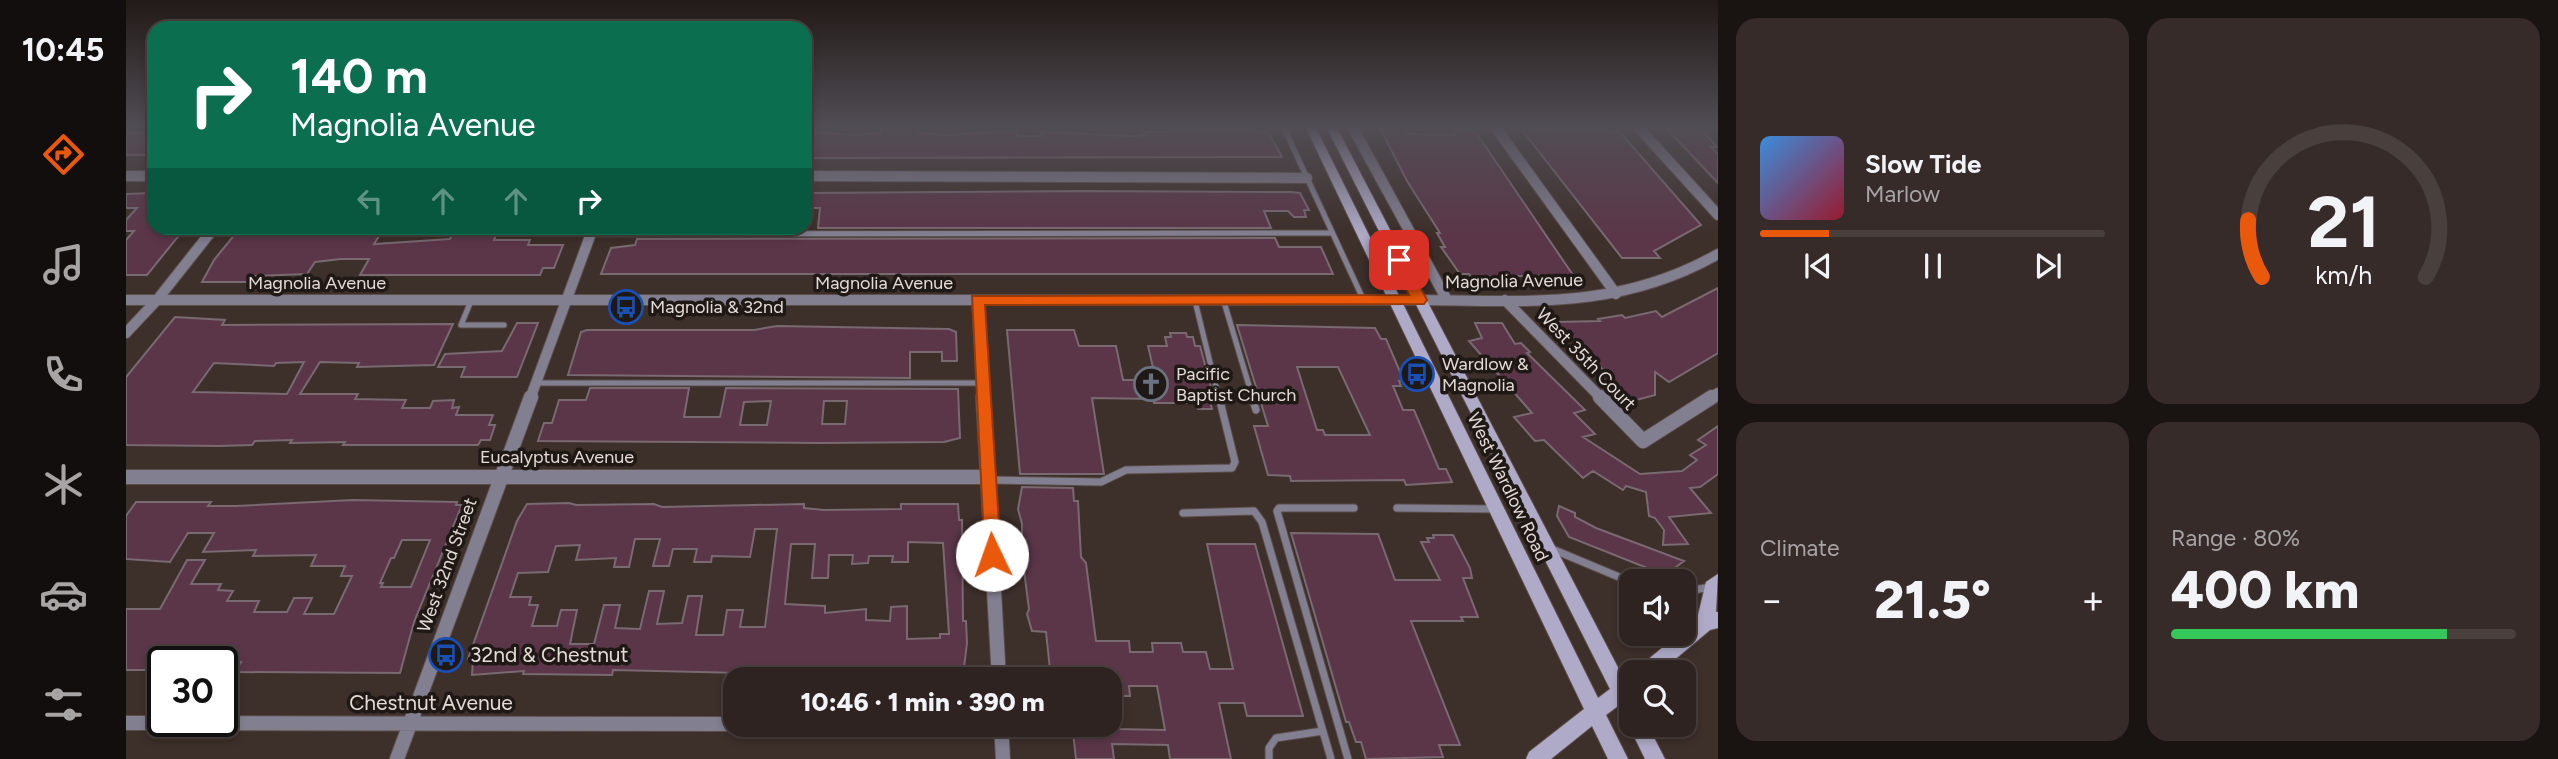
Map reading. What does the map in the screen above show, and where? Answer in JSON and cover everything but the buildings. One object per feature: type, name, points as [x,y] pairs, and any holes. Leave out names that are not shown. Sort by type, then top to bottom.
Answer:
[{"type":"main road","name":"West Wardlow Road","points":[[1328,163],[1618,759]]},
{"type":"main road","name":"West Wardlow Road","points":[[1350,163],[1545,546],[1619,676]]},
{"type":"main road","points":[[1662,660],[1711,622],[1715,584]]},
{"type":"main road","points":[[1536,759],[1619,694]]},
{"type":"main road","points":[[1644,737],[1655,759]]},
{"type":"street","points":[[1372,163],[1447,300]]},
{"type":"street","points":[[1522,163],[1616,294]]},
{"type":"street","points":[[1671,163],[1718,215]]},
{"type":"street","points":[[126,176],[147,176]]},
{"type":"street","points":[[812,176],[1307,178]]},
{"type":"street","points":[[126,334],[208,235]]},
{"type":"street","name":"West 32nd Street","points":[[397,759],[590,235]]},
{"type":"street","name":"Magnolia Avenue","points":[[126,300],[1365,303],[1504,300],[1616,294],[1677,275],[1716,258]]},
{"type":"street","points":[[978,300],[998,667]]},
{"type":"street","name":"West 35th Court","points":[[1504,300],[1643,441],[1718,393]]},
{"type":"street","name":"Eucalyptus Avenue","points":[[126,477],[988,479]]},
{"type":"street","name":"Chestnut Avenue","points":[[126,723],[723,724]]},
{"type":"street","points":[[1002,737],[1003,759]]},
{"type":"lane","points":[[1300,163],[1365,303]]},
{"type":"lane","points":[[812,232],[1332,233]]},
{"type":"lane","points":[[471,300],[461,326],[504,325]]},
{"type":"lane","points":[[988,479],[1101,482],[1126,470],[1232,468],[1235,462],[1228,426],[1195,302]]},
{"type":"lane","points":[[1224,302],[1256,410]]},
{"type":"lane","points":[[535,383],[982,383]]},
{"type":"lane","points":[[1348,759],[1277,512],[1279,508],[1354,508]]},
{"type":"lane","points":[[1397,508],[1495,509]]},
{"type":"lane","points":[[1183,513],[1254,512],[1262,522],[1331,759]]},
{"type":"lane","points":[[1545,546],[1619,577]]},
{"type":"lane","points":[[1696,589],[1715,584]]},
{"type":"lane","points":[[1269,759],[1269,748],[1276,738],[1322,731]]},
{"type":"place","name":"Magnolia & 32nd","points":[[626,307]]},
{"type":"place","name":"Wardlow & Magnolia","points":[[1417,374]]},
{"type":"place","name":"Pacific Baptist Church","points":[[1151,384]]},
{"type":"place","name":"32nd & Chestnut","points":[[446,655]]},
{"type":"route","points":[[992,555],[978,300],[1365,303],[1419,300],[1399,260]]}]
